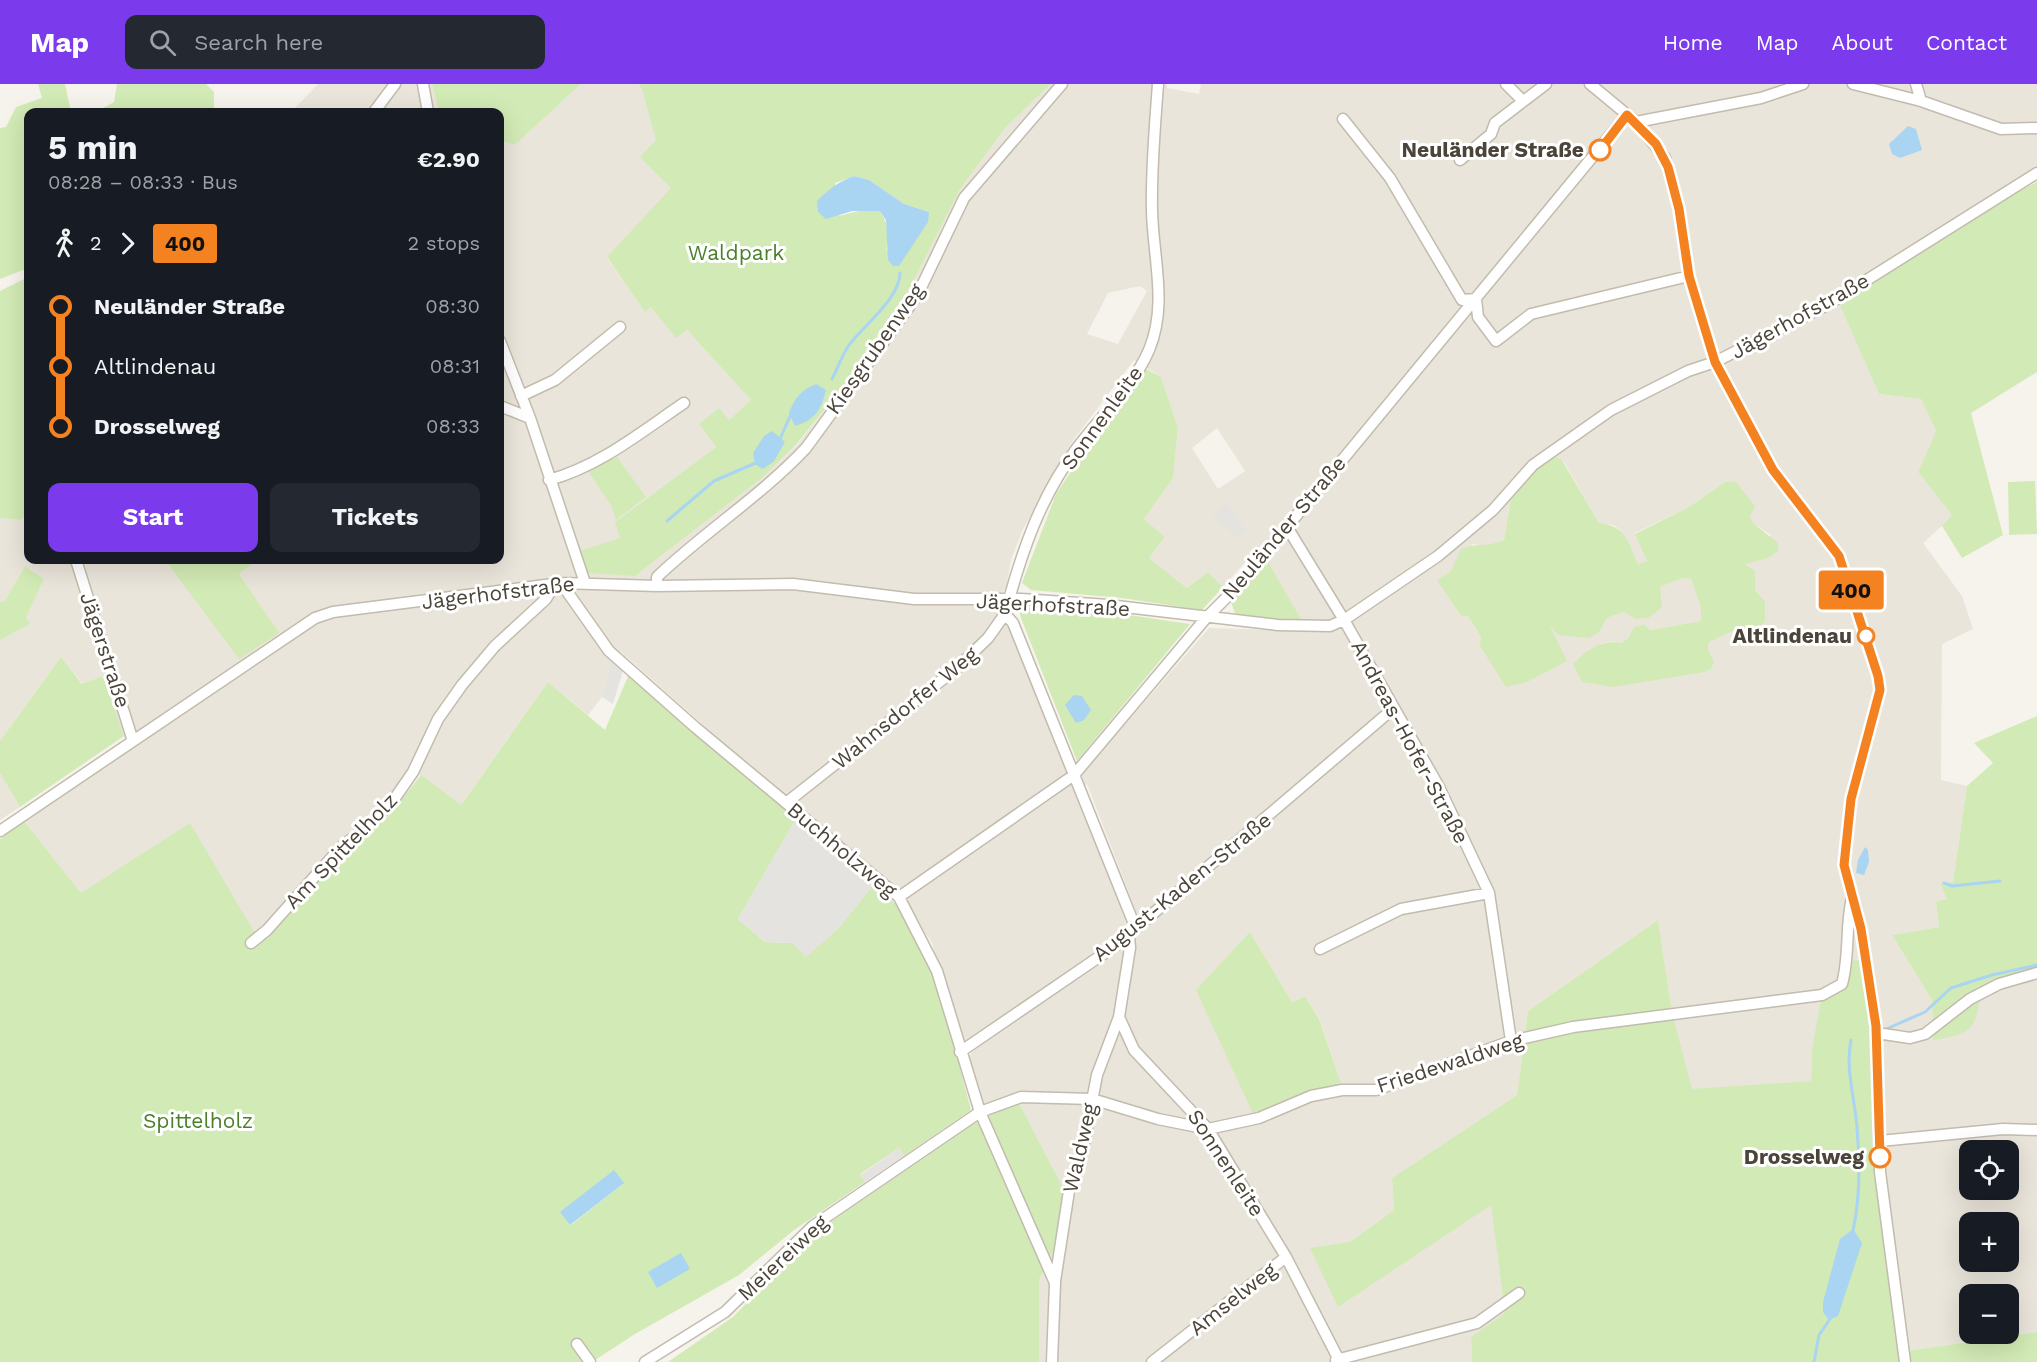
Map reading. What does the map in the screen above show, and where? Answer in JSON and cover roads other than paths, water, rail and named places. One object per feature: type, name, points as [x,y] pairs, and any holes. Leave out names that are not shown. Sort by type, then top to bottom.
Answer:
[{"type":"street","points":[[377,108],[394,84]]},
{"type":"street","points":[[423,84],[427,108]]},
{"type":"street","name":"Kiesgrubenweg","points":[[657,586],[657,577],[686,549],[786,470],[806,448],[917,296],[964,198],[1062,84]]},
{"type":"street","name":"Sonnenleite","points":[[1009,600],[1028,534],[1039,513],[1076,449],[1140,367],[1155,331],[1160,293],[1153,228],[1151,174],[1158,84]]},
{"type":"street","points":[[1506,84],[1522,100]]},
{"type":"street","points":[[1460,160],[1491,134],[1495,123],[1522,100],[1530,98],[1546,84]]},
{"type":"street","points":[[1592,84],[1632,119],[1656,144],[1668,167],[1679,209],[1689,276],[1715,362],[1768,462],[1839,556],[1878,676],[1880,690],[1878,704],[1851,799],[1844,865],[1861,929],[1877,1033],[1880,1141],[1885,1209],[1905,1362]]},
{"type":"street","points":[[1632,119],[1751,100],[1803,84]]},
{"type":"street","points":[[1853,84],[1921,101],[2001,129],[2037,128]]},
{"type":"street","points":[[1916,84],[1921,101]]},
{"type":"street","points":[[1343,119],[1390,178],[1462,300],[1476,299],[1478,317],[1496,341],[1531,314],[1689,276]]},
{"type":"street","name":"Neuländer Straße","points":[[899,897],[1074,775],[1206,618],[1239,585],[1476,299],[1632,119]]},
{"type":"street","name":"Jägerhofstraße","points":[[0,831],[315,618],[333,612],[558,583],[657,586],[793,585],[914,599],[1009,600],[1108,605],[1278,625],[1330,626],[1344,620],[1438,556],[1493,510],[1533,465],[1559,444],[1611,410],[1688,371],[1715,362],[1827,304],[2037,173]]},
{"type":"street","points":[[521,396],[555,380],[620,327]]},
{"type":"street","points":[[504,351],[530,418],[585,583]]},
{"type":"street","points":[[549,480],[595,463],[684,403]]},
{"type":"street","points":[[504,408],[530,418]]},
{"type":"street","name":"Andreas-Hofer-Straße","points":[[1287,527],[1344,620],[1439,787],[1489,893],[1511,1041]]},
{"type":"street","name":"Jägerstraße","points":[[77,564],[133,741]]},
{"type":"street","name":"Buchholzweg","points":[[558,583],[609,651],[899,897],[937,971],[980,1112],[1055,1283],[1052,1362]]},
{"type":"street","name":"Am Spittelholz","points":[[251,943],[267,930],[341,847],[373,822],[395,798],[413,772],[438,719],[462,685],[495,646],[546,599],[558,583]]},
{"type":"street","name":"Wahnsdorfer Weg","points":[[786,803],[957,668],[988,638],[1005,614],[1009,600]]},
{"type":"street","points":[[1005,614],[1013,623],[1074,775],[1132,932],[1119,1017]]},
{"type":"street","name":"August-Kaden-Straße","points":[[960,1052],[1132,932],[1394,708]]},
{"type":"street","points":[[1320,949],[1401,909],[1489,893]]},
{"type":"street","name":"Friedewaldweg","points":[[980,1112],[1021,1097],[1092,1099],[1158,1119],[1208,1129],[1259,1118],[1311,1096],[1342,1090],[1376,1090],[1511,1041],[1573,1027],[1822,995],[1842,984],[1848,962],[1848,914],[1852,898]]},
{"type":"street","points":[[1877,1033],[1910,1038],[1925,1034],[1970,999],[1999,984],[2037,972]]},
{"type":"street","name":"Sonnenleite","points":[[1119,1017],[1134,1050],[1145,1064],[1192,1109],[1208,1129],[1286,1257],[1338,1361]]},
{"type":"street","name":"Waldweg","points":[[1055,1283],[1069,1191],[1082,1154],[1096,1075],[1119,1017]]},
{"type":"street","name":"Meiereiweg","points":[[645,1362],[725,1312],[813,1226],[980,1112]]},
{"type":"street","points":[[1880,1141],[2003,1129],[2037,1130]]},
{"type":"street","name":"Amselweg","points":[[1152,1362],[1286,1257]]},
{"type":"street","points":[[1338,1361],[1477,1323],[1519,1293]]},
{"type":"street","points":[[578,1344],[590,1362]]},
{"type":"water","points":[[1908,126],[1916,129],[1922,150],[1900,158],[1892,154],[1889,144]]},
{"type":"water","points":[[854,176],[869,180],[904,204],[929,212],[928,222],[899,266],[893,266],[888,260],[886,220],[880,211],[852,211],[826,219],[818,212],[817,201],[834,186]]},
{"type":"water","points":[[816,384],[826,390],[819,409],[808,421],[795,426],[789,413],[793,403],[802,392]]},
{"type":"water","points":[[772,431],[785,442],[774,461],[763,469],[755,464],[753,453],[764,436]]},
{"type":"water","points":[[1074,695],[1082,696],[1091,710],[1084,720],[1076,723],[1065,705]]},
{"type":"water","points":[[1865,847],[1868,850],[1869,862],[1864,875],[1856,873],[1858,860]]},
{"type":"water","points":[[614,1170],[624,1183],[570,1225],[560,1212]]},
{"type":"water","points":[[1853,1229],[1862,1243],[1838,1316],[1829,1320],[1823,1312],[1823,1302],[1840,1239]]},
{"type":"water","points":[[681,1253],[690,1269],[657,1288],[648,1272]]},
{"type":"waterway","points":[[832,379],[849,345],[894,292],[900,273]]},
{"type":"waterway","points":[[779,441],[792,412]]},
{"type":"waterway","points":[[667,521],[714,481],[758,462]]},
{"type":"waterway","points":[[1944,883],[1952,886],[2000,881]]},
{"type":"waterway","points":[[1884,1030],[1925,1012],[1951,988],[1992,975],[2037,965]]},
{"type":"waterway","points":[[1851,1040],[1849,1062],[1859,1166],[1853,1231]]},
{"type":"waterway","points":[[1814,1362],[1819,1335],[1830,1319]]},
{"type":"place","name":"Neuländer Straße","points":[[1600,150]]},
{"type":"place","name":"Altlindenau","points":[[1866,636]]},
{"type":"place","name":"Drosselweg","points":[[1880,1157]]},
{"type":"park label","name":"Waldpark","points":[[736,253]]},
{"type":"park label","name":"Spittelholz","points":[[198,1121]]}]
